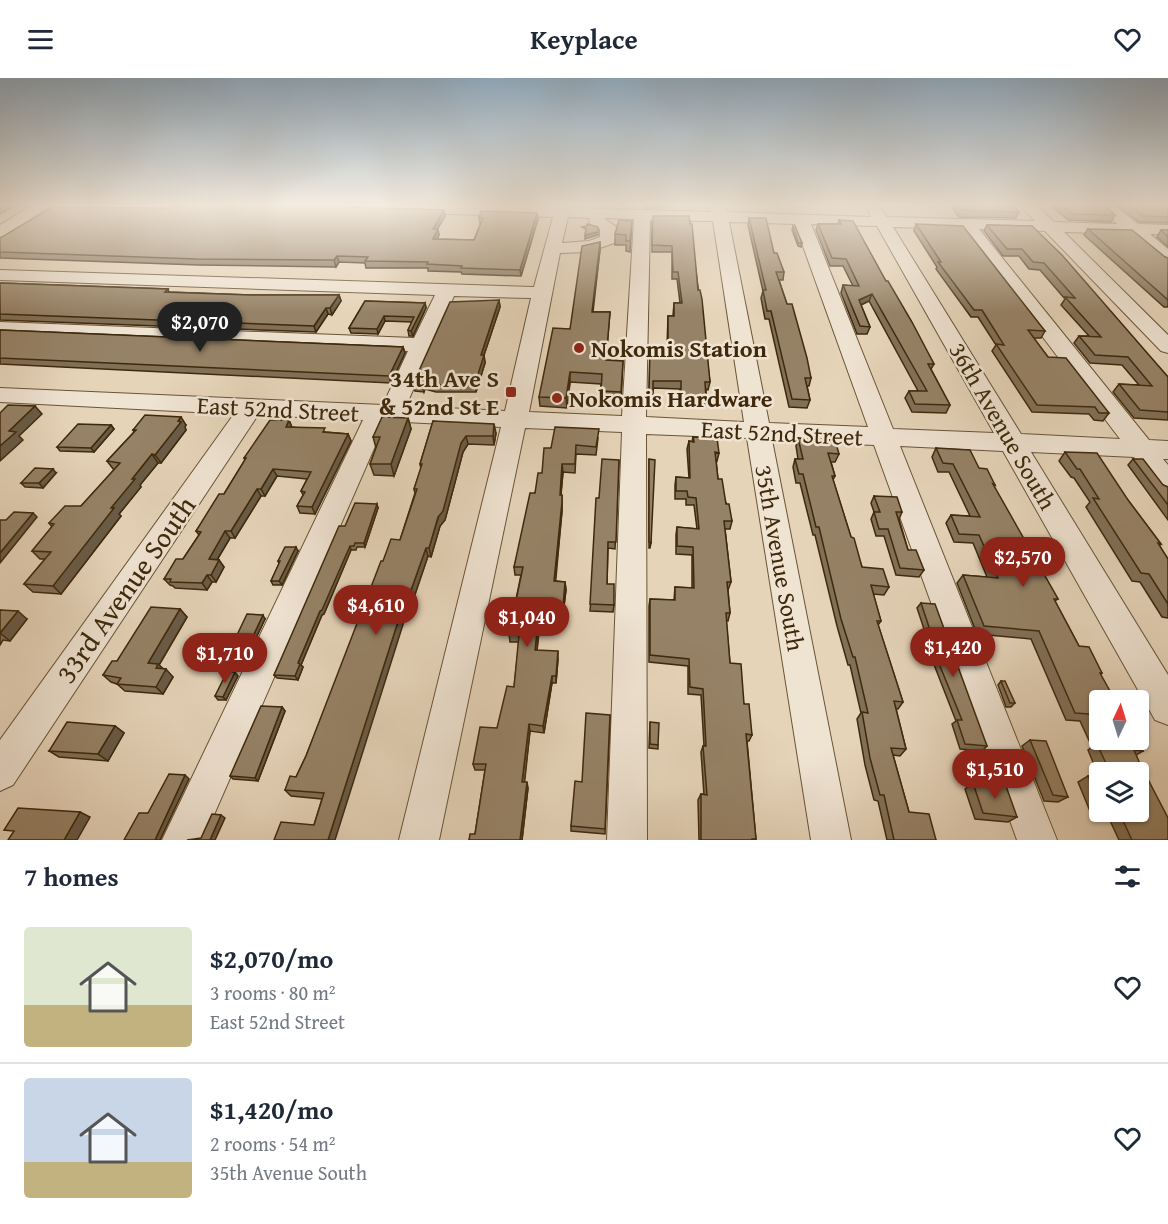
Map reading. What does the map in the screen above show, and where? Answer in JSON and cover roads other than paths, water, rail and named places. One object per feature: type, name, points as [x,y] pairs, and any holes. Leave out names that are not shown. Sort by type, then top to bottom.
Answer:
[{"type":"street","points":[[419,840],[555,242]]},
{"type":"street","points":[[553,248],[587,246],[605,242]]},
{"type":"street","points":[[627,840],[634,426],[641,242]]},
{"type":"street","name":"35th Avenue South","points":[[725,242],[831,840]]},
{"type":"street","points":[[810,242],[1037,840]]},
{"type":"street","name":"36th Avenue South","points":[[894,242],[1168,708]]},
{"type":"street","points":[[980,242],[1168,483]]},
{"type":"street","points":[[1064,242],[1168,347]]},
{"type":"street","points":[[1148,242],[1168,258]]},
{"type":"street","points":[[0,275],[542,293]]},
{"type":"street","points":[[183,840],[385,414],[447,290]]},
{"type":"street","points":[[0,328],[421,345]]},
{"type":"street","name":"East 52nd Street","points":[[0,395],[1168,450]]},
{"type":"street","name":"33rd Avenue South","points":[[0,771],[250,407]]},
{"type":"place","name":"Nokomis Station","points":[[579,348]]},
{"type":"place","name":"34th Ave S & 52nd St E","points":[[511,392]]},
{"type":"place","name":"Nokomis Hardware","points":[[557,398]]}]
